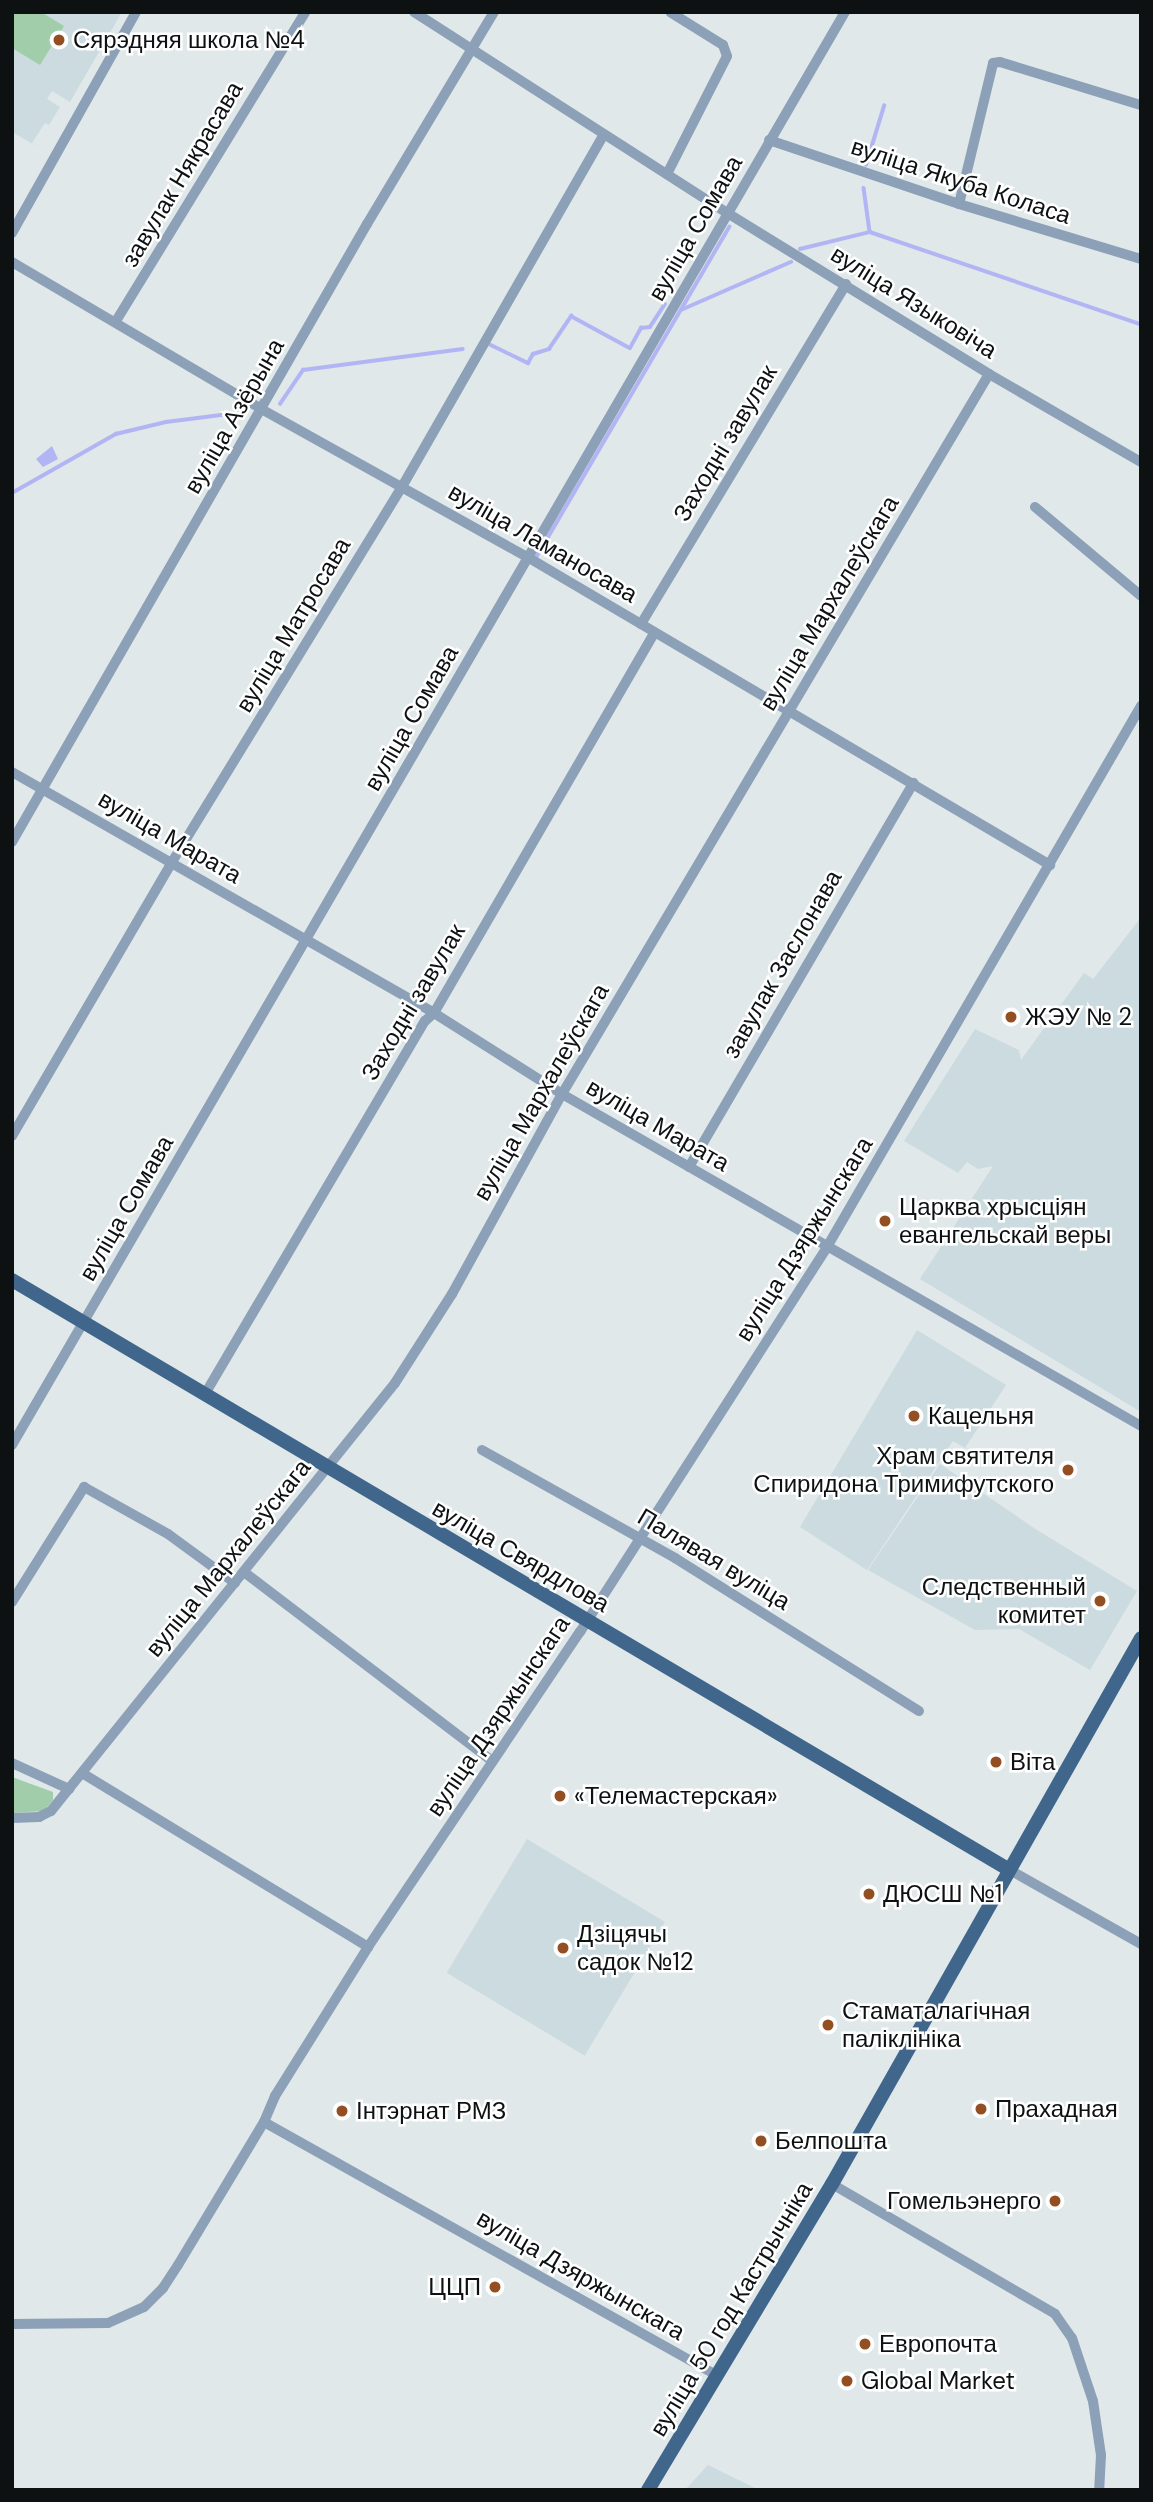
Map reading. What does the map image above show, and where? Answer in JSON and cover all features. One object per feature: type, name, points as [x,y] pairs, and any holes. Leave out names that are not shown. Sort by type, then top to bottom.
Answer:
[{"type":"main road","name":"вуліца Свярдлова","points":[[12,1280],[1008,1869]]},
{"type":"main road","name":"вуліца 50 год Кастрычніка","points":[[648,2490],[832,2184],[1141,1638]]},
{"type":"street","points":[[12,233],[136,12]]},
{"type":"street","name":"завулак Някрасава","points":[[116,321],[305,12]]},
{"type":"street","name":"вуліца Языковіча","points":[[414,12],[729,214],[989,374],[1141,462]]},
{"type":"street","name":"вуліца Азёрына","points":[[12,842],[368,224],[494,12]]},
{"type":"street","points":[[667,174],[727,57],[727,50],[670,12]]},
{"type":"street","name":"вуліца Сомава","points":[[12,1445],[845,12]]},
{"type":"street","points":[[959,204],[993,63],[1000,62],[1141,105]]},
{"type":"street","name":"вуліца Матросава","points":[[12,1136],[172,862],[403,485],[604,134]]},
{"type":"street","name":"вуліца Якуба Коласа","points":[[769,140],[959,204],[1141,260]]},
{"type":"street","name":"вуліца Ламаносава","points":[[12,262],[263,410],[403,485],[529,558],[1050,865]]},
{"type":"street","name":"Заходні завулак","points":[[641,624],[846,284]]},
{"type":"street","name":"вуліца Мархалеўскага","points":[[12,1818],[45,1815],[69,1789],[395,1383],[452,1294],[562,1094],[989,374]]},
{"type":"street","points":[[1035,507],[1141,596]]},
{"type":"street","name":"Заходні завулак","points":[[205,1394],[425,1021],[434,1013],[655,632]]},
{"type":"street","name":"вуліца Дзяржынскага","points":[[718,2376],[264,2122],[275,2096],[368,1947],[587,1620],[827,1247],[1141,706]]},
{"type":"street","name":"вуліца Марата","points":[[12,772],[434,1013],[562,1094],[1141,1426]]},
{"type":"street","name":"завулак Заслонава","points":[[689,1167],[913,783]]},
{"type":"street","name":"Палявая вуліца","points":[[482,1450],[641,1537],[919,1711]]},
{"type":"street","points":[[12,1602],[84,1487],[168,1534],[235,1583]]},
{"type":"street","points":[[244,1572],[492,1761]]},
{"type":"street","points":[[12,1763],[69,1789]]},
{"type":"street","points":[[82,1773],[368,1947]]},
{"type":"street","points":[[1008,1869],[1141,1944]]},
{"type":"street","points":[[12,2324],[108,2323],[144,2307],[163,2288],[264,2122]]},
{"type":"street","points":[[832,2184],[1055,2314],[1072,2338],[1093,2402],[1101,2455],[1099,2490]]},
{"type":"shaded area","name":"Сярэдняя школа №4","points":[[12,12],[122,12],[70,102],[52,91],[47,99],[60,107],[49,125],[45,123],[32,143],[38,147],[12,132]]},
{"type":"shaded area","points":[[1139,920],[1141,1412],[920,1279],[993,1166],[978,1169],[967,1162],[958,1173],[904,1141],[975,1029],[1019,1050],[1021,1060],[1084,973],[1093,979]]},
{"type":"shaded area","points":[[917,1330],[1006,1385],[965,1448],[953,1441],[867,1570],[800,1527]]},
{"type":"shaded area","points":[[940,1464],[1037,1530],[1137,1591],[1090,1670],[1019,1629],[975,1630],[868,1570]]},
{"type":"shaded area","points":[[527,1839],[665,1922],[585,2056],[447,1973]]},
{"type":"shaded area","points":[[708,2465],[759,2490],[685,2490]]},
{"type":"green space","points":[[12,12],[41,12],[64,26],[40,65],[12,48]]},
{"type":"green space","points":[[12,1777],[53,1792],[53,1800],[44,1811],[12,1813]]},
{"type":"water","points":[[52,446],[58,459],[43,467],[36,459]]},
{"type":"waterway","points":[[866,165],[884,106]]},
{"type":"waterway","points":[[864,188],[870,232],[1141,324]]},
{"type":"waterway","points":[[537,556],[729,227]]},
{"type":"waterway","points":[[800,249],[870,232]]},
{"type":"waterway","points":[[681,310],[791,262]]},
{"type":"waterway","points":[[487,343],[528,363],[533,354],[549,349],[571,316],[630,348],[641,328],[650,327],[665,304]]},
{"type":"waterway","points":[[280,404],[303,370],[463,349]]},
{"type":"waterway","points":[[12,493],[116,434],[166,422],[236,413]]},
{"type":"place","name":"Сярэдняя школа №4","points":[[59,40]]},
{"type":"place","name":"ЖЭУ № 2","points":[[1011,1017]]},
{"type":"place","name":"Царква хрысціян евангельскай веры","points":[[885,1221]]},
{"type":"place","name":"Кацельня","points":[[914,1416]]},
{"type":"place","name":"Храм святителя Спиридона Тримифутского","points":[[1068,1470]]},
{"type":"place","name":"Следственный комитет","points":[[1100,1601]]},
{"type":"place","name":"Віта","points":[[996,1762]]},
{"type":"place","name":"«Телемастерская»","points":[[560,1796]]},
{"type":"place","name":"ДЮСШ №1","points":[[869,1894]]},
{"type":"place","name":"Дзіцячы садок №12","points":[[563,1948]]},
{"type":"place","name":"Стаматалагічная паліклініка","points":[[828,2025]]},
{"type":"place","name":"Прахадная","points":[[981,2109]]},
{"type":"place","name":"Інтэрнат РМЗ","points":[[342,2111]]},
{"type":"place","name":"Белпошта","points":[[761,2141]]},
{"type":"place","name":"Гомельэнерго","points":[[1055,2201]]},
{"type":"place","name":"ЦЦП","points":[[495,2287]]},
{"type":"place","name":"Европочта","points":[[865,2344]]},
{"type":"place","name":"Globаl Market","points":[[847,2381]]}]
